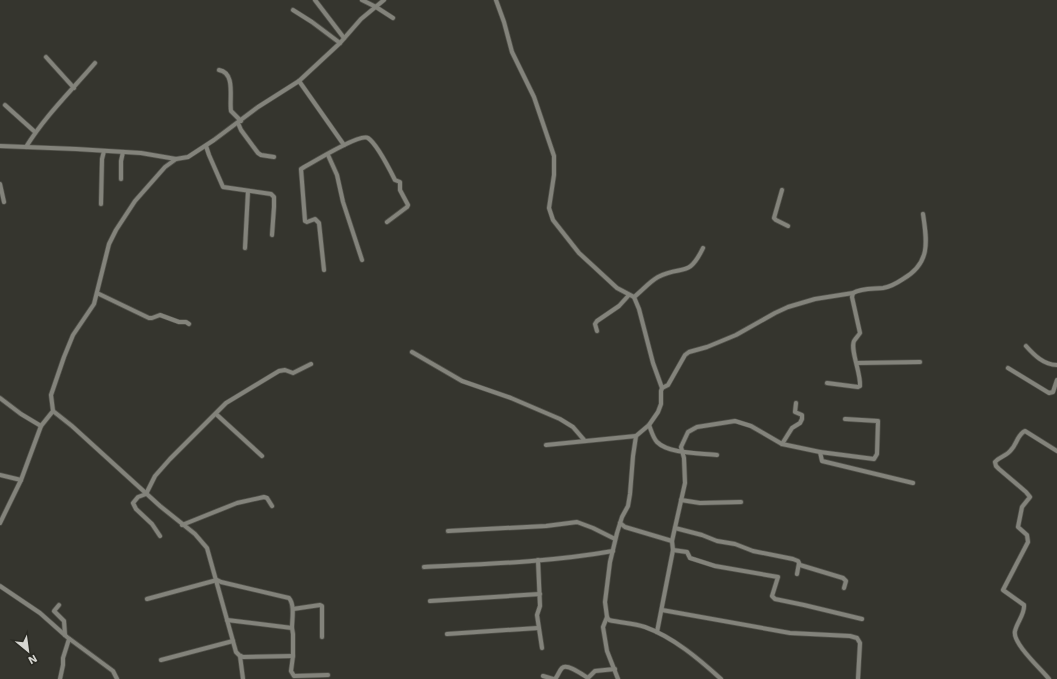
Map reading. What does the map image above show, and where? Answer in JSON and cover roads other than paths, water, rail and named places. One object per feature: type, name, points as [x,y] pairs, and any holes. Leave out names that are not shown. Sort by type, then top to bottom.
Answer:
[{"type":"street","points":[[315,0],[344,38]]},
{"type":"street","points":[[362,0],[376,6],[393,18]]},
{"type":"street","points":[[0,146],[141,153],[176,159],[188,157],[206,146],[258,107],[299,81],[340,43],[361,20],[384,0]]},
{"type":"street","points":[[496,0],[512,52],[534,97],[554,156],[554,175],[549,208],[553,220],[569,241],[587,260],[617,288],[630,294],[634,298],[639,309],[653,363],[662,388],[660,408],[649,425],[636,436],[546,445]]},
{"type":"street","points":[[293,10],[340,43]]},
{"type":"street","points":[[46,57],[74,88]]},
{"type":"street","points":[[26,148],[35,132],[95,63]]},
{"type":"street","points":[[219,70],[223,70],[228,76],[230,84],[231,111],[239,122],[241,130],[258,153],[261,155],[274,157]]},
{"type":"street","points":[[299,81],[344,145]]},
{"type":"street","points":[[5,105],[35,132]]},
{"type":"street","points":[[324,270],[319,223],[316,219],[307,222],[305,221],[301,169],[359,138],[369,138],[378,150],[395,180],[400,182],[400,190],[408,206],[387,222]]},
{"type":"street","points":[[206,146],[223,187],[271,194],[274,197],[272,235]]},
{"type":"street","points":[[101,204],[102,159],[104,151]]},
{"type":"street","points":[[121,179],[120,161],[123,152]]},
{"type":"street","points":[[328,155],[337,176],[343,202],[362,260]]},
{"type":"street","points":[[176,159],[165,167],[135,201],[116,230],[109,244],[94,304],[73,336],[64,357],[51,396],[53,411],[72,426],[146,494],[182,525],[195,534],[207,548],[236,652],[240,656],[243,679]]},
{"type":"street","points":[[0,184],[4,202]]},
{"type":"street","points":[[246,248],[248,190]]},
{"type":"street","points":[[782,190],[774,217],[776,220],[788,226]]},
{"type":"street","points":[[662,388],[668,385],[685,355],[689,352],[707,347],[736,335],[775,313],[788,308],[815,299],[853,293],[857,290],[890,286],[914,272],[925,254],[926,248],[926,234],[923,214]]},
{"type":"street","points":[[634,298],[648,284],[657,278],[671,272],[689,268],[698,258],[703,248]]},
{"type":"street","points":[[97,293],[149,318],[160,315],[189,324]]},
{"type":"street","points":[[827,383],[860,386],[857,363],[853,349],[854,341],[859,335],[860,330],[852,297],[853,293]]},
{"type":"street","points":[[596,331],[595,324],[597,321],[619,306],[630,294]]},
{"type":"street","points":[[1026,346],[1044,362],[1051,365],[1057,365]]},
{"type":"street","points":[[412,352],[462,381],[511,398],[570,424],[585,441]]},
{"type":"street","points":[[857,363],[920,362]]},
{"type":"street","points":[[160,536],[152,524],[136,509],[133,504],[138,497],[146,494],[155,476],[226,403],[279,371],[285,370],[293,373],[311,364]]},
{"type":"street","points":[[1008,368],[1049,394],[1053,392],[1057,380]]},
{"type":"street","points":[[0,398],[41,426]]},
{"type":"street","points":[[782,444],[792,428],[800,423],[802,419],[802,415],[795,412],[796,402]]},
{"type":"street","points":[[0,523],[21,480],[41,426],[53,411]]},
{"type":"street","points":[[216,414],[262,456]]},
{"type":"street","points":[[657,632],[673,550],[672,541],[685,483],[681,447],[688,432],[697,427],[736,421],[751,426],[782,444],[820,452],[874,458],[877,454],[878,421],[845,419]]},
{"type":"street","points":[[649,425],[655,441],[663,447],[717,455]]},
{"type":"street","points":[[1049,679],[1016,639],[1014,635],[1016,626],[1024,609],[1024,605],[1004,590],[1028,542],[1027,535],[1018,527],[1022,507],[1030,497],[996,466],[995,462],[999,457],[1012,450],[1020,433],[1025,431],[1057,451]]},
{"type":"street","points":[[618,679],[607,651],[603,627],[607,617],[606,602],[612,551],[620,523],[628,506],[636,436]]},
{"type":"street","points":[[820,452],[822,461],[913,483]]},
{"type":"street","points":[[0,475],[21,480]]},
{"type":"street","points":[[182,525],[237,503],[264,497],[267,498],[272,506]]},
{"type":"street","points":[[681,500],[700,503],[741,502]]},
{"type":"street","points":[[448,531],[546,526],[577,522],[615,539]]},
{"type":"street","points":[[620,523],[672,541]]},
{"type":"street","points":[[675,528],[702,535],[717,541],[735,544],[753,551],[793,559],[798,561],[800,565],[843,578],[846,581],[844,588]]},
{"type":"street","points":[[673,550],[686,552],[690,558],[715,566],[778,578],[772,596],[775,599],[862,619]]},
{"type":"street","points":[[424,567],[538,560],[590,555],[612,551]]},
{"type":"street","points":[[538,560],[540,606],[537,615],[542,648]]},
{"type":"street","points":[[797,574],[800,565]]},
{"type":"street","points":[[147,599],[217,580],[290,598],[292,600],[293,610],[293,656],[291,671],[293,675],[328,675]]},
{"type":"street","points":[[0,586],[40,613],[69,639],[113,671],[117,679]]},
{"type":"street","points":[[430,601],[540,594]]},
{"type":"street","points":[[59,605],[54,611],[64,621],[65,635]]},
{"type":"street","points":[[293,610],[320,605],[322,606],[322,636]]},
{"type":"street","points":[[662,610],[790,633],[850,636],[857,638],[860,643],[858,678]]},
{"type":"street","points":[[607,617],[609,620],[634,624],[657,632],[686,650],[721,679]]},
{"type":"street","points":[[227,620],[292,628]]},
{"type":"street","points":[[447,634],[538,628]]},
{"type":"street","points":[[60,679],[63,658],[69,639]]},
{"type":"street","points":[[161,660],[233,641]]},
{"type":"street","points":[[240,656],[293,656]]},
{"type":"street","points":[[542,676],[554,679],[561,668],[565,667],[572,668],[588,678],[595,671],[615,669]]}]
